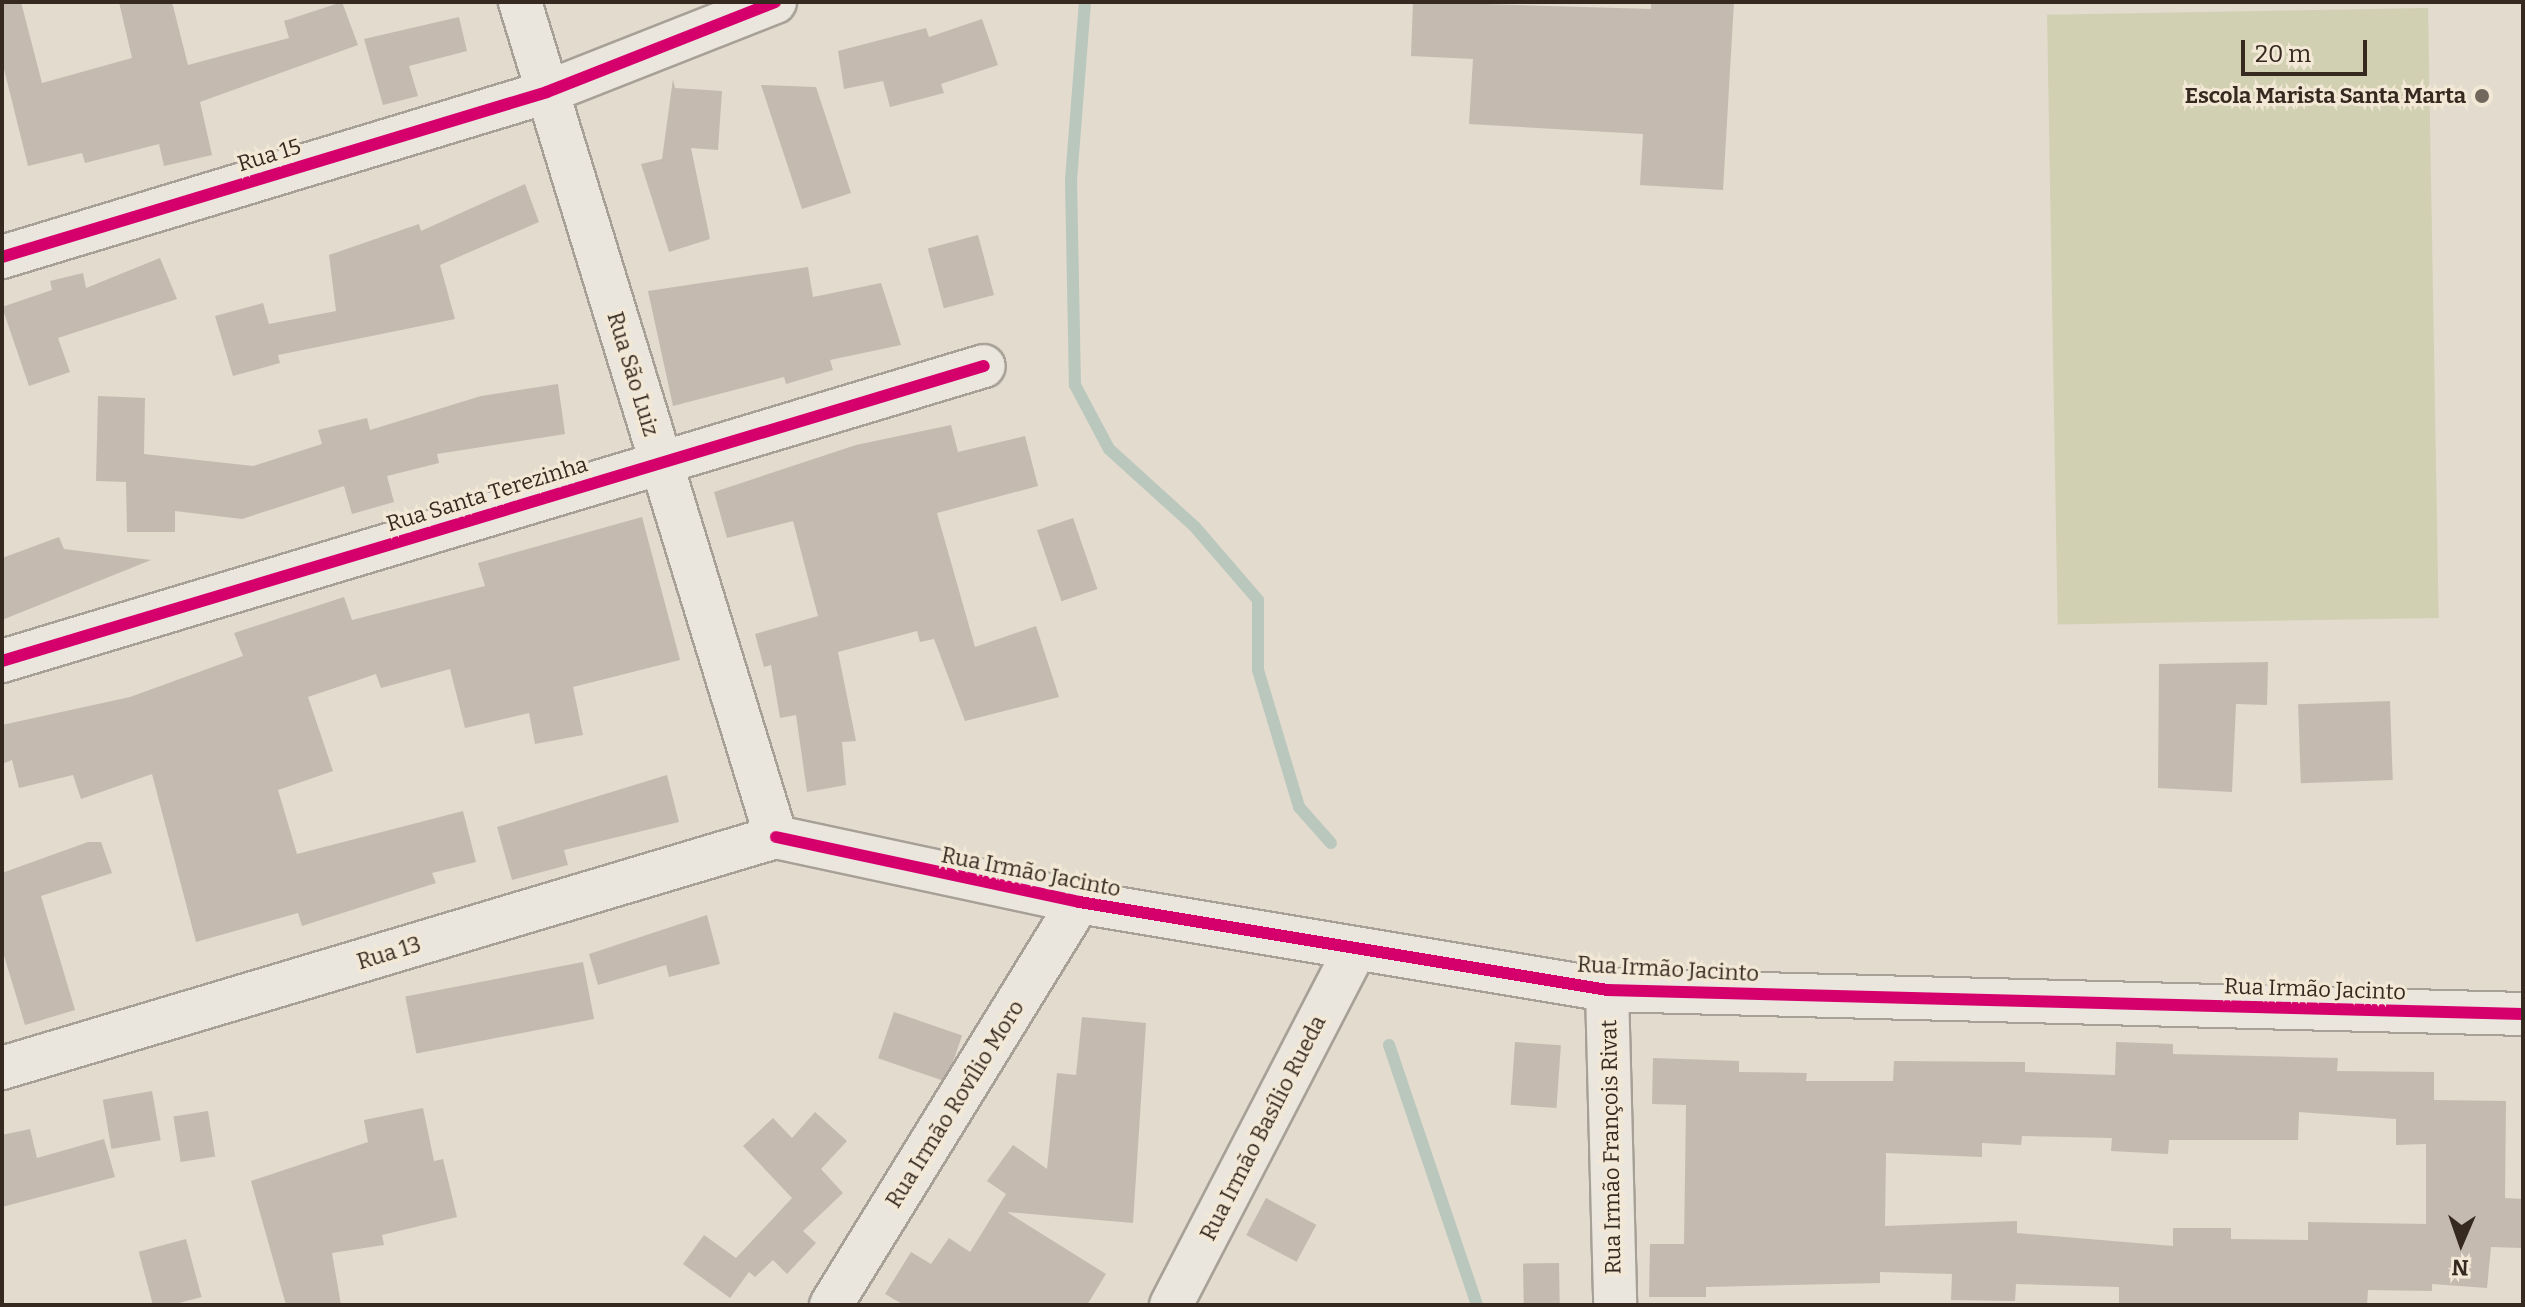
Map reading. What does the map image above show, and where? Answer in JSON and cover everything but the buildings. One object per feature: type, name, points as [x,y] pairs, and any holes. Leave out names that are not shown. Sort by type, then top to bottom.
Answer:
[{"type":"street","name":"Rua São Luiz","points":[[520,2],[776,837]]},
{"type":"street","name":"Rua 15","points":[[2,257],[547,92],[775,2]]},
{"type":"street","name":"Rua Santa Terezinha","points":[[2,661],[984,366]]},
{"type":"street","name":"Rua Irmão Jacinto","points":[[776,837],[1079,902],[1607,990],[2523,1014]]},
{"type":"street","name":"Rua 13","points":[[2,1068],[776,837]]},
{"type":"street","name":"Rua Irmão Rovílio Moro","points":[[831,1305],[1079,902]]},
{"type":"street","name":"Rua Irmão Basílio Rueda","points":[[1171,1305],[1355,950]]},
{"type":"street","name":"Rua Irmão François Rivat","points":[[1607,990],[1615,1305]]},
{"type":"green space","points":[[2428,8],[2439,618],[2058,625],[2047,15]]},
{"type":"waterway","points":[[1085,2],[1071,179],[1075,385],[1109,449],[1195,527],[1258,600],[1258,670],[1299,807],[1331,843]]},
{"type":"waterway","points":[[1389,1045],[1477,1305]]},
{"type":"cycle path","points":[[2,257],[547,92],[775,2]]},
{"type":"cycle path","points":[[2,661],[984,366]]},
{"type":"cycle path","points":[[776,837],[1079,902],[1607,990],[2523,1014]]},
{"type":"place","name":"Escola Marista Santa Marta","points":[[2482,96]]}]
